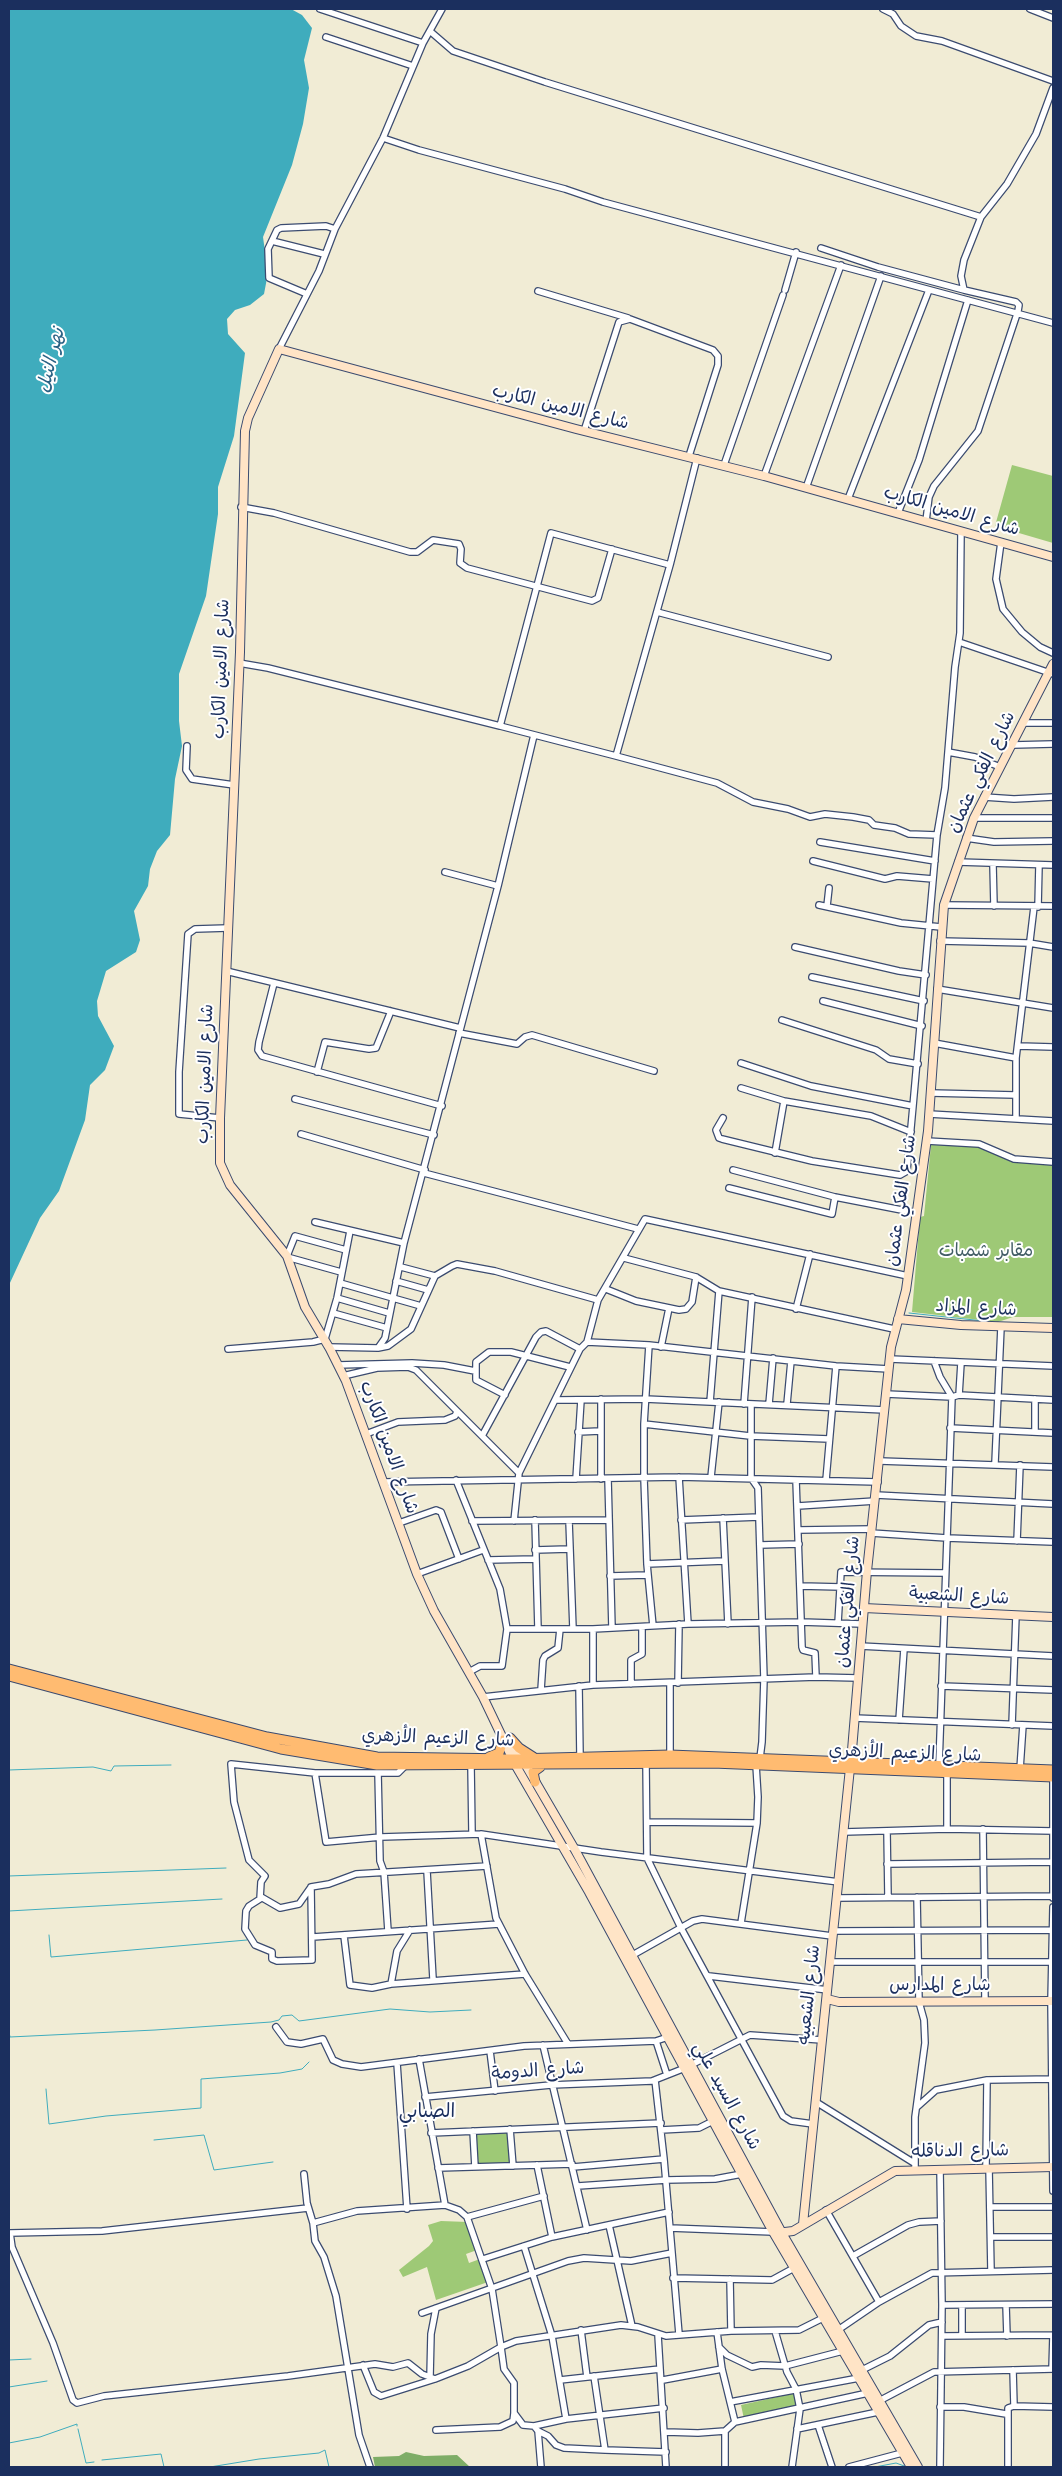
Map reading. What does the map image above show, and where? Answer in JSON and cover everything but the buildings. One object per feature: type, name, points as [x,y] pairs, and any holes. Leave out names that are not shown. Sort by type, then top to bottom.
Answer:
[{"type":"main road","points":[[9,1669],[62,1687]]},
{"type":"main road","points":[[9,1676],[62,1687]]},
{"type":"main road","name":"شارع الزعيم الأزهري","points":[[62,1687],[316,1748],[399,1759],[480,1759],[520,1765],[543,1766],[758,1762],[939,1765],[1053,1770]]},
{"type":"main road","name":"شارع الزعيم الأزهري","points":[[62,1687],[281,1749],[354,1763],[404,1767],[505,1766],[520,1765],[536,1758],[670,1755],[758,1762]]},
{"type":"main road","points":[[480,1759],[500,1753],[506,1739],[536,1758]]},
{"type":"main road","name":"شارع الزعيم الأزهري","points":[[850,1765],[1053,1777]]},
{"type":"main road","points":[[535,1782],[533,1772],[535,1769],[543,1766]]},
{"type":"street","points":[[320,9],[423,43]]},
{"type":"street","points":[[279,348],[307,294],[335,229],[383,138],[423,43],[431,32],[442,9]]},
{"type":"street","points":[[883,9],[893,14],[900,26],[916,36],[942,41],[1053,81]]},
{"type":"street","points":[[1030,9],[1053,18]]},
{"type":"street","points":[[431,32],[453,51],[545,82],[981,217]]},
{"type":"street","points":[[326,38],[413,66]]},
{"type":"street","points":[[964,290],[961,276],[964,260],[981,217],[988,206],[996,200],[1021,161],[1036,134],[1053,88]]},
{"type":"street","points":[[383,138],[420,150],[565,189],[603,202],[796,252],[1053,323]]},
{"type":"street","points":[[307,294],[269,278],[267,254],[272,241],[277,230],[285,227],[326,226],[335,229]]},
{"type":"street","points":[[272,241],[324,254]]},
{"type":"street","points":[[821,248],[852,259],[964,290],[1016,302],[1019,305],[978,431],[934,486],[929,497],[926,521]]},
{"type":"street","points":[[724,465],[784,293],[796,252]]},
{"type":"street","points":[[764,476],[841,265]]},
{"type":"street","points":[[806,488],[881,276]]},
{"type":"street","points":[[848,499],[929,290]]},
{"type":"street","points":[[538,291],[630,319],[713,350],[718,356],[718,365],[693,457],[670,565],[616,756]]},
{"type":"street","points":[[898,513],[919,460],[968,300]]},
{"type":"street","points":[[584,431],[618,322],[630,319]]},
{"type":"street","name":"شارع الامين الكارب","points":[[506,1739],[434,1610],[417,1574],[344,1376],[305,1307],[287,1256],[250,1212],[224,1174],[219,1152],[239,663],[241,507],[246,423],[279,348],[584,431],[724,465],[1053,557]]},
{"type":"street","points":[[241,507],[274,513],[410,552],[418,552],[433,540],[458,544],[462,549],[460,562],[466,568],[535,587],[596,600],[612,549]]},
{"type":"street","points":[[724,1118],[716,1127],[716,1134],[719,1138],[775,1152],[900,1175],[907,1171],[913,1142],[911,1132],[913,1106],[922,1026],[937,835],[948,752],[961,621],[961,531]]},
{"type":"street","points":[[500,726],[535,587],[551,533],[670,565]]},
{"type":"street","points":[[1001,542],[996,579],[1003,609],[1022,632],[1040,647],[1053,653]]},
{"type":"street","points":[[657,612],[828,656]]},
{"type":"street","points":[[958,642],[1051,674]]},
{"type":"street","points":[[239,663],[268,668],[500,726],[718,783],[753,802],[788,809],[810,817],[825,814],[853,817],[870,820],[874,825],[895,828],[911,835],[937,835]]},
{"type":"street","name":"شارع الفكي عثمان","points":[[850,1765],[866,1571],[878,1482],[890,1359],[894,1329],[908,1276],[930,1114],[936,998],[944,905],[974,818],[1051,674],[1053,664]]},
{"type":"street","points":[[1024,723],[1053,724]]},
{"type":"street","points":[[378,1348],[385,1338],[392,1298],[401,1267],[404,1243],[442,1106],[534,735]]},
{"type":"street","points":[[1013,745],[1053,744]]},
{"type":"street","points":[[187,746],[186,770],[192,779],[234,785]]},
{"type":"street","points":[[948,752],[975,757],[1000,767]]},
{"type":"street","points":[[984,797],[1014,799],[1053,797]]},
{"type":"street","points":[[974,818],[1053,818]]},
{"type":"street","points":[[966,838],[994,842],[1053,841]]},
{"type":"street","points":[[820,842],[936,862]]},
{"type":"street","points":[[813,861],[884,879],[897,876],[933,879]]},
{"type":"street","points":[[958,862],[994,865],[1053,865]]},
{"type":"street","points":[[994,865],[994,906]]},
{"type":"street","points":[[1016,1118],[1016,1058],[1029,943],[1036,907],[1039,865]]},
{"type":"street","points":[[445,872],[498,886]]},
{"type":"street","points":[[827,906],[829,888]]},
{"type":"street","points":[[819,905],[902,923],[942,927]]},
{"type":"street","points":[[944,905],[1053,906]]},
{"type":"street","points":[[220,1118],[179,1114],[179,1072],[188,934],[195,929],[228,928]]},
{"type":"street","points":[[940,941],[1029,943],[1053,947]]},
{"type":"street","points":[[795,946],[899,971],[926,975]]},
{"type":"street","points":[[226,971],[517,1044],[525,1037],[532,1035],[654,1071]]},
{"type":"street","points":[[812,977],[924,998],[936,998]]},
{"type":"street","points":[[274,983],[259,1042],[259,1054],[267,1058],[442,1106]]},
{"type":"street","points":[[937,989],[1053,1008]]},
{"type":"street","points":[[823,1001],[922,1026]]},
{"type":"street","points":[[317,1072],[325,1042],[369,1049],[376,1048],[391,1011]]},
{"type":"street","points":[[782,1020],[876,1050],[889,1059],[918,1064]]},
{"type":"street","points":[[934,1043],[1016,1058]]},
{"type":"street","points":[[1018,1046],[1053,1047]]},
{"type":"street","points":[[741,1063],[811,1086],[913,1106]]},
{"type":"street","points":[[741,1088],[784,1101],[871,1116],[911,1132]]},
{"type":"street","points":[[931,1093],[1015,1095]]},
{"type":"street","points":[[295,1099],[434,1135]]},
{"type":"street","points":[[775,1152],[784,1101]]},
{"type":"street","points":[[930,1114],[1053,1120]]},
{"type":"street","points":[[301,1134],[424,1171],[638,1229]]},
{"type":"street","points":[[927,1141],[979,1144],[1014,1159],[1053,1162]]},
{"type":"street","points":[[733,1170],[835,1197],[917,1213]]},
{"type":"street","points":[[729,1188],[832,1214],[835,1197]]},
{"type":"street","points":[[514,1520],[518,1476],[556,1400],[570,1367],[580,1349],[587,1342],[598,1300],[645,1219],[908,1276]]},
{"type":"street","points":[[315,1222],[404,1243]]},
{"type":"street","points":[[228,1349],[313,1342],[324,1339],[337,1298],[350,1231]]},
{"type":"street","points":[[342,1272],[287,1256],[294,1236],[346,1250]]},
{"type":"street","points":[[796,1309],[810,1254]]},
{"type":"street","points":[[624,1258],[696,1277],[719,1292],[752,1297],[796,1309],[894,1329]]},
{"type":"street","points":[[329,1347],[378,1348],[388,1346],[411,1329],[435,1276],[443,1269],[458,1264],[495,1271],[598,1300]]},
{"type":"street","points":[[401,1267],[435,1276]]},
{"type":"street","points":[[606,1289],[636,1301],[683,1309],[690,1306],[696,1277]]},
{"type":"street","points":[[396,1282],[428,1290]]},
{"type":"street","points":[[340,1284],[421,1306]]},
{"type":"street","points":[[710,1402],[719,1292]]},
{"type":"street","points":[[741,1923],[757,1823],[758,1762],[764,1679],[758,1488],[751,1478],[747,1404],[752,1297]]},
{"type":"street","points":[[337,1298],[389,1313]]},
{"type":"street","points":[[661,1347],[669,1308]]},
{"type":"street","points":[[333,1313],[386,1328]]},
{"type":"street","name":"شارع المزاد","points":[[898,1319],[1001,1327],[1053,1328]]},
{"type":"street","points":[[995,1464],[1001,1327]]},
{"type":"street","points":[[482,1436],[536,1337],[541,1332],[546,1331],[580,1349]]},
{"type":"street","points":[[587,1342],[649,1345],[836,1366],[889,1369]]},
{"type":"street","points":[[649,1345],[644,1424],[644,1478],[647,1575],[653,1626]]},
{"type":"street","points":[[505,1395],[478,1383],[475,1371],[476,1362],[489,1352],[505,1351],[570,1367]]},
{"type":"street","points":[[769,1404],[773,1358]]},
{"type":"street","points":[[890,1359],[1053,1366]]},
{"type":"street","points":[[787,1404],[791,1361]]},
{"type":"street","points":[[934,1361],[940,1377],[952,1396],[939,1765]]},
{"type":"street","points":[[338,1365],[412,1363],[444,1365],[475,1371]]},
{"type":"street","points":[[958,1395],[961,1363]]},
{"type":"street","points":[[826,1480],[836,1366]]},
{"type":"street","points":[[344,1376],[377,1368],[412,1368],[482,1436],[518,1476]]},
{"type":"street","points":[[886,1394],[958,1395],[1053,1400]]},
{"type":"street","points":[[600,1399],[600,1432],[608,1520],[612,1628]]},
{"type":"street","points":[[556,1400],[645,1399],[832,1406],[885,1410]]},
{"type":"street","points":[[1035,1399],[1035,1432]]},
{"type":"street","points":[[576,1479],[581,1400]]},
{"type":"street","points":[[711,1477],[719,1402]]},
{"type":"street","points":[[366,1434],[398,1422],[445,1420],[455,1416],[458,1412]]},
{"type":"street","points":[[644,1424],[750,1436],[829,1439]]},
{"type":"street","points":[[950,1428],[1053,1433]]},
{"type":"street","points":[[578,1432],[600,1432]]},
{"type":"street","points":[[880,1461],[1053,1467]]},
{"type":"street","points":[[1017,1541],[1020,1465]]},
{"type":"street","points":[[384,1482],[518,1476],[576,1479],[711,1477],[878,1482]]},
{"type":"street","points":[[679,1477],[688,1624]]},
{"type":"street","points":[[456,1480],[500,1589],[506,1629],[502,1666],[480,1666],[469,1672]]},
{"type":"street","points":[[796,1480],[803,1650],[815,1653],[816,1677]]},
{"type":"street","points":[[798,1506],[876,1498],[1053,1504]]},
{"type":"street","points":[[399,1523],[436,1510],[442,1512],[459,1560]]},
{"type":"street","points":[[681,1520],[759,1517]]},
{"type":"street","points":[[723,1518],[728,1624]]},
{"type":"street","points":[[535,1520],[538,1629]]},
{"type":"street","points":[[472,1521],[608,1520]]},
{"type":"street","points":[[569,1521],[573,1629]]},
{"type":"street","points":[[798,1530],[872,1531],[947,1538],[1053,1542]]},
{"type":"street","points":[[760,1545],[799,1544]]},
{"type":"street","points":[[535,1550],[569,1549]]},
{"type":"street","points":[[417,1574],[483,1550]]},
{"type":"street","points":[[488,1560],[535,1559]]},
{"type":"street","points":[[647,1564],[724,1561]]},
{"type":"street","points":[[838,1623],[841,1572],[945,1573]]},
{"type":"street","points":[[610,1576],[647,1575]]},
{"type":"street","points":[[800,1586],[841,1586]]},
{"type":"street","name":"شارع الشعبية","points":[[864,1608],[1053,1617]]},
{"type":"street","points":[[1012,1725],[1016,1615]]},
{"type":"street","points":[[506,1629],[593,1629],[679,1624],[801,1622],[862,1624]]},
{"type":"street","points":[[678,1683],[679,1624]]},
{"type":"street","points":[[632,1684],[631,1660],[642,1654],[642,1627]]},
{"type":"street","points":[[541,1690],[545,1656],[558,1648],[560,1629]]},
{"type":"street","points":[[593,1629],[593,1685]]},
{"type":"street","points":[[860,1646],[943,1652],[1053,1656]]},
{"type":"street","points":[[899,1720],[904,1649]]},
{"type":"street","points":[[483,1697],[593,1685],[816,1677],[858,1678]]},
{"type":"street","points":[[670,1683],[670,1755]]},
{"type":"street","points":[[579,1686],[580,1757]]},
{"type":"street","points":[[942,1686],[1053,1690]]},
{"type":"street","points":[[854,1718],[1053,1726]]},
{"type":"street","points":[[1020,1769],[1023,1725]]},
{"type":"street","name":"شارع السيد علي","points":[[506,1739],[668,2037],[687,2066]]},
{"type":"street","points":[[646,1763],[647,1858],[681,1928],[709,1976],[786,2120],[813,2124]]},
{"type":"street","points":[[311,1887],[312,1960],[277,1961],[272,1958],[272,1952],[255,1945],[245,1929],[246,1912],[249,1906],[260,1901],[261,1882],[265,1876],[249,1860],[234,1802],[230,1767],[234,1764],[316,1773],[398,1773],[404,1767]]},
{"type":"street","name":"شارع السيد علي","points":[[520,1765],[535,1782],[574,1848],[687,2066],[780,2238],[794,2268],[823,2318],[840,2341],[860,2375],[878,2412],[911,2467]]},
{"type":"street","name":"شارع الشعبيه","points":[[803,2224],[850,1765]]},
{"type":"street","points":[[471,1766],[472,1833]]},
{"type":"street","points":[[946,1829],[947,1772]]},
{"type":"street","points":[[316,1773],[326,1842],[381,1837],[472,1833],[564,1847],[839,1882]]},
{"type":"street","points":[[378,1773],[381,1837],[380,1861],[384,1872],[388,1931]]},
{"type":"street","points":[[837,1898],[1053,1897],[1053,1777]]},
{"type":"street","points":[[647,1822],[757,1823]]},
{"type":"street","points":[[844,1832],[946,1829],[1053,1831]]},
{"type":"street","points":[[982,1830],[985,2001]]},
{"type":"street","points":[[887,1831],[888,1897]]},
{"type":"street","points":[[481,1834],[492,1905],[499,1924],[525,1974],[568,2044]]},
{"type":"street","points":[[887,1864],[1052,1862]]},
{"type":"street","points":[[261,1897],[280,1908],[299,1904],[311,1887],[329,1884],[356,1874],[487,1866]]},
{"type":"street","points":[[428,1871],[433,1979]]},
{"type":"street","points":[[914,2166],[917,2107],[925,2043],[924,2020],[919,2002],[917,1897]]},
{"type":"street","points":[[1053,1907],[1053,2191]]},
{"type":"street","points":[[631,1956],[681,1928],[702,1919],[832,1934],[1053,1930]]},
{"type":"street","points":[[313,1937],[499,1924]]},
{"type":"street","points":[[392,1984],[397,1951],[410,1930]]},
{"type":"street","points":[[344,1936],[350,1985],[372,1988],[433,1979],[482,1979],[525,1974]]},
{"type":"street","points":[[830,1962],[1053,1962]]},
{"type":"street","points":[[709,1976],[828,1990]]},
{"type":"street","name":"شارع المدارس","points":[[827,1999],[840,2002],[1052,2001]]},
{"type":"street","points":[[276,2027],[283,2038],[292,2044],[324,2040],[331,2057],[342,2064],[361,2066],[397,2064],[419,2059],[543,2045],[656,2040],[668,2037]]},
{"type":"street","points":[[742,2038],[750,2035],[822,2040]]},
{"type":"street","name":"شارع الدومة","points":[[424,2097],[551,2085],[655,2080],[742,2038]]},
{"type":"street","points":[[656,2040],[667,2075]]},
{"type":"street","points":[[543,2045],[587,2230]]},
{"type":"street","points":[[490,2051],[495,2091]]},
{"type":"street","points":[[419,2059],[424,2097],[445,2205]]},
{"type":"street","points":[[397,2064],[407,2209]]},
{"type":"street","points":[[917,2107],[936,2090],[986,2080],[1052,2079]]},
{"type":"street","points":[[655,2080],[661,2126],[679,2334]]},
{"type":"street","points":[[986,2080],[992,2271]]},
{"type":"street","points":[[816,2102],[914,2166]]},
{"type":"street","points":[[431,2133],[562,2127],[661,2126],[696,2129],[716,2119]]},
{"type":"street","name":"شارع السيد علي","points":[[716,2119],[742,2174],[838,2330],[843,2351],[879,2401],[918,2467]]},
{"type":"street","points":[[510,2130],[513,2166]]},
{"type":"street","points":[[473,2131],[475,2167]]},
{"type":"street","points":[[438,2168],[537,2165],[573,2166],[664,2160]]},
{"type":"street","points":[[537,2165],[552,2237]]},
{"type":"street","name":"شارع الدناقله","points":[[780,2238],[889,2174],[902,2169],[914,2166],[940,2169],[1053,2167]]},
{"type":"street","points":[[940,2169],[942,2272],[940,2467]]},
{"type":"street","points":[[304,2174],[308,2208],[314,2223],[315,2241],[324,2257],[336,2296],[359,2435],[370,2467]]},
{"type":"street","points":[[578,2186],[666,2180],[715,2179],[742,2174]]},
{"type":"street","points":[[467,2217],[544,2196]]},
{"type":"street","points":[[314,2223],[357,2211],[445,2205],[455,2207],[467,2217],[492,2289],[504,2369],[514,2383],[513,2421],[500,2427],[436,2430]]},
{"type":"street","points":[[990,2207],[1053,2207]]},
{"type":"street","points":[[308,2208],[102,2231],[10,2233],[10,2238],[63,2368],[70,2396],[77,2403],[104,2396],[288,2376],[349,2366],[380,2364],[392,2367],[408,2363],[432,2378]]},
{"type":"street","points":[[826,2210],[879,2302]]},
{"type":"street","points":[[482,2259],[552,2237],[669,2212]]},
{"type":"street","points":[[852,2256],[908,2225],[919,2222],[941,2221]]},
{"type":"street","points":[[609,2225],[632,2326]]},
{"type":"street","points":[[670,2228],[780,2238]]},
{"type":"street","points":[[992,2237],[1053,2236]]},
{"type":"street","points":[[524,2246],[534,2272],[552,2336],[566,2419]]},
{"type":"street","points":[[422,2313],[492,2289],[534,2272],[573,2260],[597,2258],[616,2262],[643,2260],[672,2253]]},
{"type":"street","points":[[673,2278],[772,2280],[794,2268]]},
{"type":"street","points":[[838,2330],[879,2302],[924,2276],[942,2272],[1053,2270]]},
{"type":"street","points":[[730,2279],[731,2331]]},
{"type":"street","points":[[942,2305],[1053,2304]]},
{"type":"street","points":[[962,2305],[962,2336]]},
{"type":"street","points":[[1006,2305],[1007,2336]]},
{"type":"street","points":[[432,2378],[431,2334],[436,2308]]},
{"type":"street","points":[[363,2366],[374,2392],[381,2396],[468,2366],[501,2347],[516,2341],[612,2326],[632,2326],[658,2335],[803,2330],[823,2318]]},
{"type":"street","points":[[730,2402],[860,2375],[890,2356],[929,2325],[942,2322]]},
{"type":"street","points":[[581,2330],[587,2377]]},
{"type":"street","points":[[775,2331],[785,2366],[796,2389],[800,2409],[792,2467]]},
{"type":"street","points":[[717,2332],[722,2369],[735,2422]]},
{"type":"street","points":[[658,2335],[660,2369],[663,2380],[666,2467]]},
{"type":"street","points":[[879,2401],[929,2374],[941,2372],[1053,2369],[1053,2335],[942,2336]]},
{"type":"street","points":[[719,2348],[745,2365],[785,2366],[843,2351]]},
{"type":"street","points":[[560,2380],[660,2369]]},
{"type":"street","points":[[663,2380],[722,2369]]},
{"type":"street","points":[[1013,2370],[1014,2406]]},
{"type":"street","points":[[594,2376],[601,2414],[604,2450]]},
{"type":"street","points":[[666,2432],[698,2433],[724,2431],[735,2422],[868,2393]]},
{"type":"street","points":[[1008,2467],[1006,2414],[1008,2408],[1014,2406],[1053,2407]]},
{"type":"street","points":[[940,2407],[964,2407],[1006,2414]]},
{"type":"street","points":[[536,2428],[566,2419],[664,2408]]},
{"type":"street","points":[[797,2429],[878,2412]]},
{"type":"street","points":[[514,2413],[523,2425],[536,2428],[548,2436],[556,2445],[564,2448],[666,2452]]},
{"type":"street","points":[[818,2424],[832,2467]]},
{"type":"street","points":[[536,2428],[540,2467]]},
{"type":"street","points":[[724,2431],[725,2467]]},
{"type":"street","points":[[849,2467],[902,2453]]},
{"type":"green space","points":[[1012,465],[1053,476],[1053,543],[995,526]]},
{"type":"green space","name":"مقابر شمبات","points":[[931,1145],[983,1146],[1007,1160],[1053,1164],[1053,1317],[1013,1317],[998,1322],[912,1312],[920,1217],[924,1216]]},
{"type":"green space","points":[[510,2132],[512,2163],[475,2164],[474,2133]]},
{"type":"green space","points":[[441,2221],[468,2222],[477,2250],[466,2254],[469,2263],[480,2259],[488,2282],[436,2300],[427,2267],[403,2277],[399,2270],[433,2241],[428,2225]]},
{"type":"green space","points":[[795,2393],[798,2407],[744,2419],[741,2405]]},
{"type":"green space","points":[[406,2452],[424,2456],[457,2455],[470,2467],[375,2467],[373,2457],[399,2456]]},
{"type":"water","name":"نهر النيل","points":[[9,9],[291,9],[302,15],[312,28],[304,60],[309,88],[303,124],[292,165],[263,237],[268,273],[264,294],[250,305],[235,310],[227,319],[228,334],[245,353],[234,436],[218,487],[218,514],[206,596],[179,674],[179,721],[182,746],[175,779],[170,835],[157,851],[150,869],[148,886],[134,911],[140,940],[136,952],[106,971],[97,1001],[98,1016],[114,1046],[105,1070],[90,1085],[85,1120],[59,1191],[40,1218],[9,1285]]},
{"type":"waterway","points":[[909,1313],[993,1322]]},
{"type":"waterway","points":[[9,1770],[93,1767],[111,1771],[114,1766],[171,1765]]},
{"type":"waterway","points":[[9,1876],[226,1868]]},
{"type":"waterway","points":[[9,1911],[222,1899]]},
{"type":"waterway","points":[[49,1935],[51,1957],[247,1940]]},
{"type":"waterway","points":[[9,2032],[10,2037],[271,2022],[279,2020],[282,2016],[292,2015],[299,2021],[390,2009],[430,2012],[471,2010]]},
{"type":"waterway","points":[[46,2089],[49,2124],[106,2116],[201,2108],[201,2079],[280,2073],[302,2069],[309,2062]]},
{"type":"waterway","points":[[154,2140],[204,2135],[214,2170],[273,2162]]},
{"type":"waterway","points":[[9,2360],[31,2359]]},
{"type":"waterway","points":[[9,2387],[47,2381]]},
{"type":"waterway","points":[[9,2443],[40,2437],[77,2424],[77,2426]]},
{"type":"waterway","points":[[78,2429],[86,2463],[94,2462]]},
{"type":"waterway","points":[[210,2467],[259,2459],[319,2453],[325,2450],[329,2467]]},
{"type":"waterway","points":[[102,2460],[161,2454],[164,2467]]},
{"type":"waterway","points":[[875,2467],[896,2463],[907,2467]]},
{"type":"district","name":"الصبابي","points":[[427,2114]]}]
